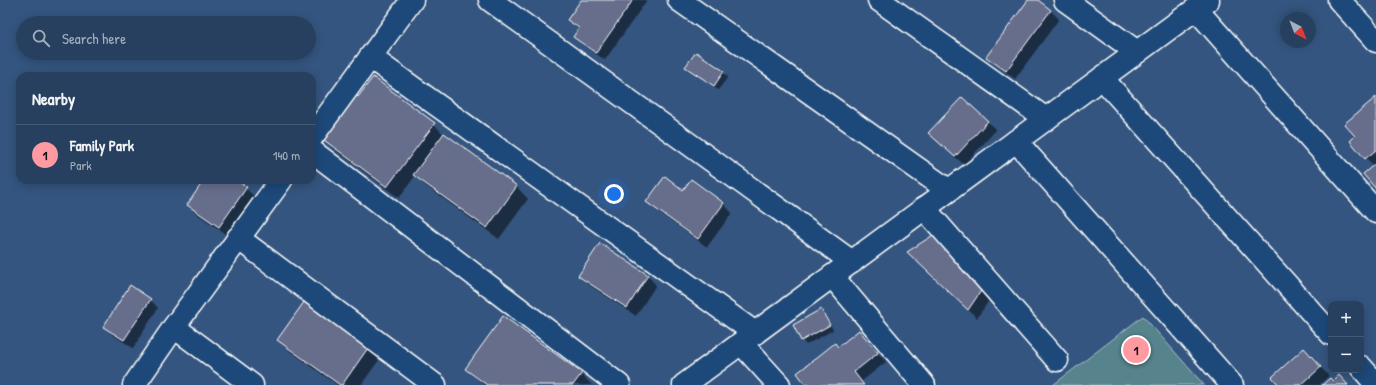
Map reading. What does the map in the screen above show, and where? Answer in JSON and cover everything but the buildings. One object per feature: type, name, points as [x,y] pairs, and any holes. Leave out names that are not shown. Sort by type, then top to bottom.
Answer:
[{"type":"street","points":[[316,131],[412,0]]},
{"type":"street","points":[[490,0],[852,262]]},
{"type":"street","points":[[679,0],[948,190]]},
{"type":"street","points":[[879,0],[1046,119]]},
{"type":"street","points":[[1065,0],[1136,52]]},
{"type":"street","points":[[1340,0],[1376,41]]},
{"type":"street","points":[[684,385],[1202,4],[1376,212]]},
{"type":"street","points":[[370,57],[748,338],[779,385]]},
{"type":"street","points":[[1102,78],[1328,331]]},
{"type":"street","points":[[1016,141],[1232,385]]},
{"type":"street","points":[[316,154],[619,385]]},
{"type":"street","points":[[134,385],[174,327],[278,184]]},
{"type":"street","points":[[924,208],[1057,360]]},
{"type":"street","points":[[238,238],[435,385]]},
{"type":"street","points":[[832,276],[924,385]]},
{"type":"street","points":[[174,327],[252,385]]},
{"type":"street","points":[[1364,370],[1376,384]]},
{"type":"green space","points":[[1143,316],[1204,385],[1053,385]]},
{"type":"place","name":"Family Park","points":[[1136,350]]}]
